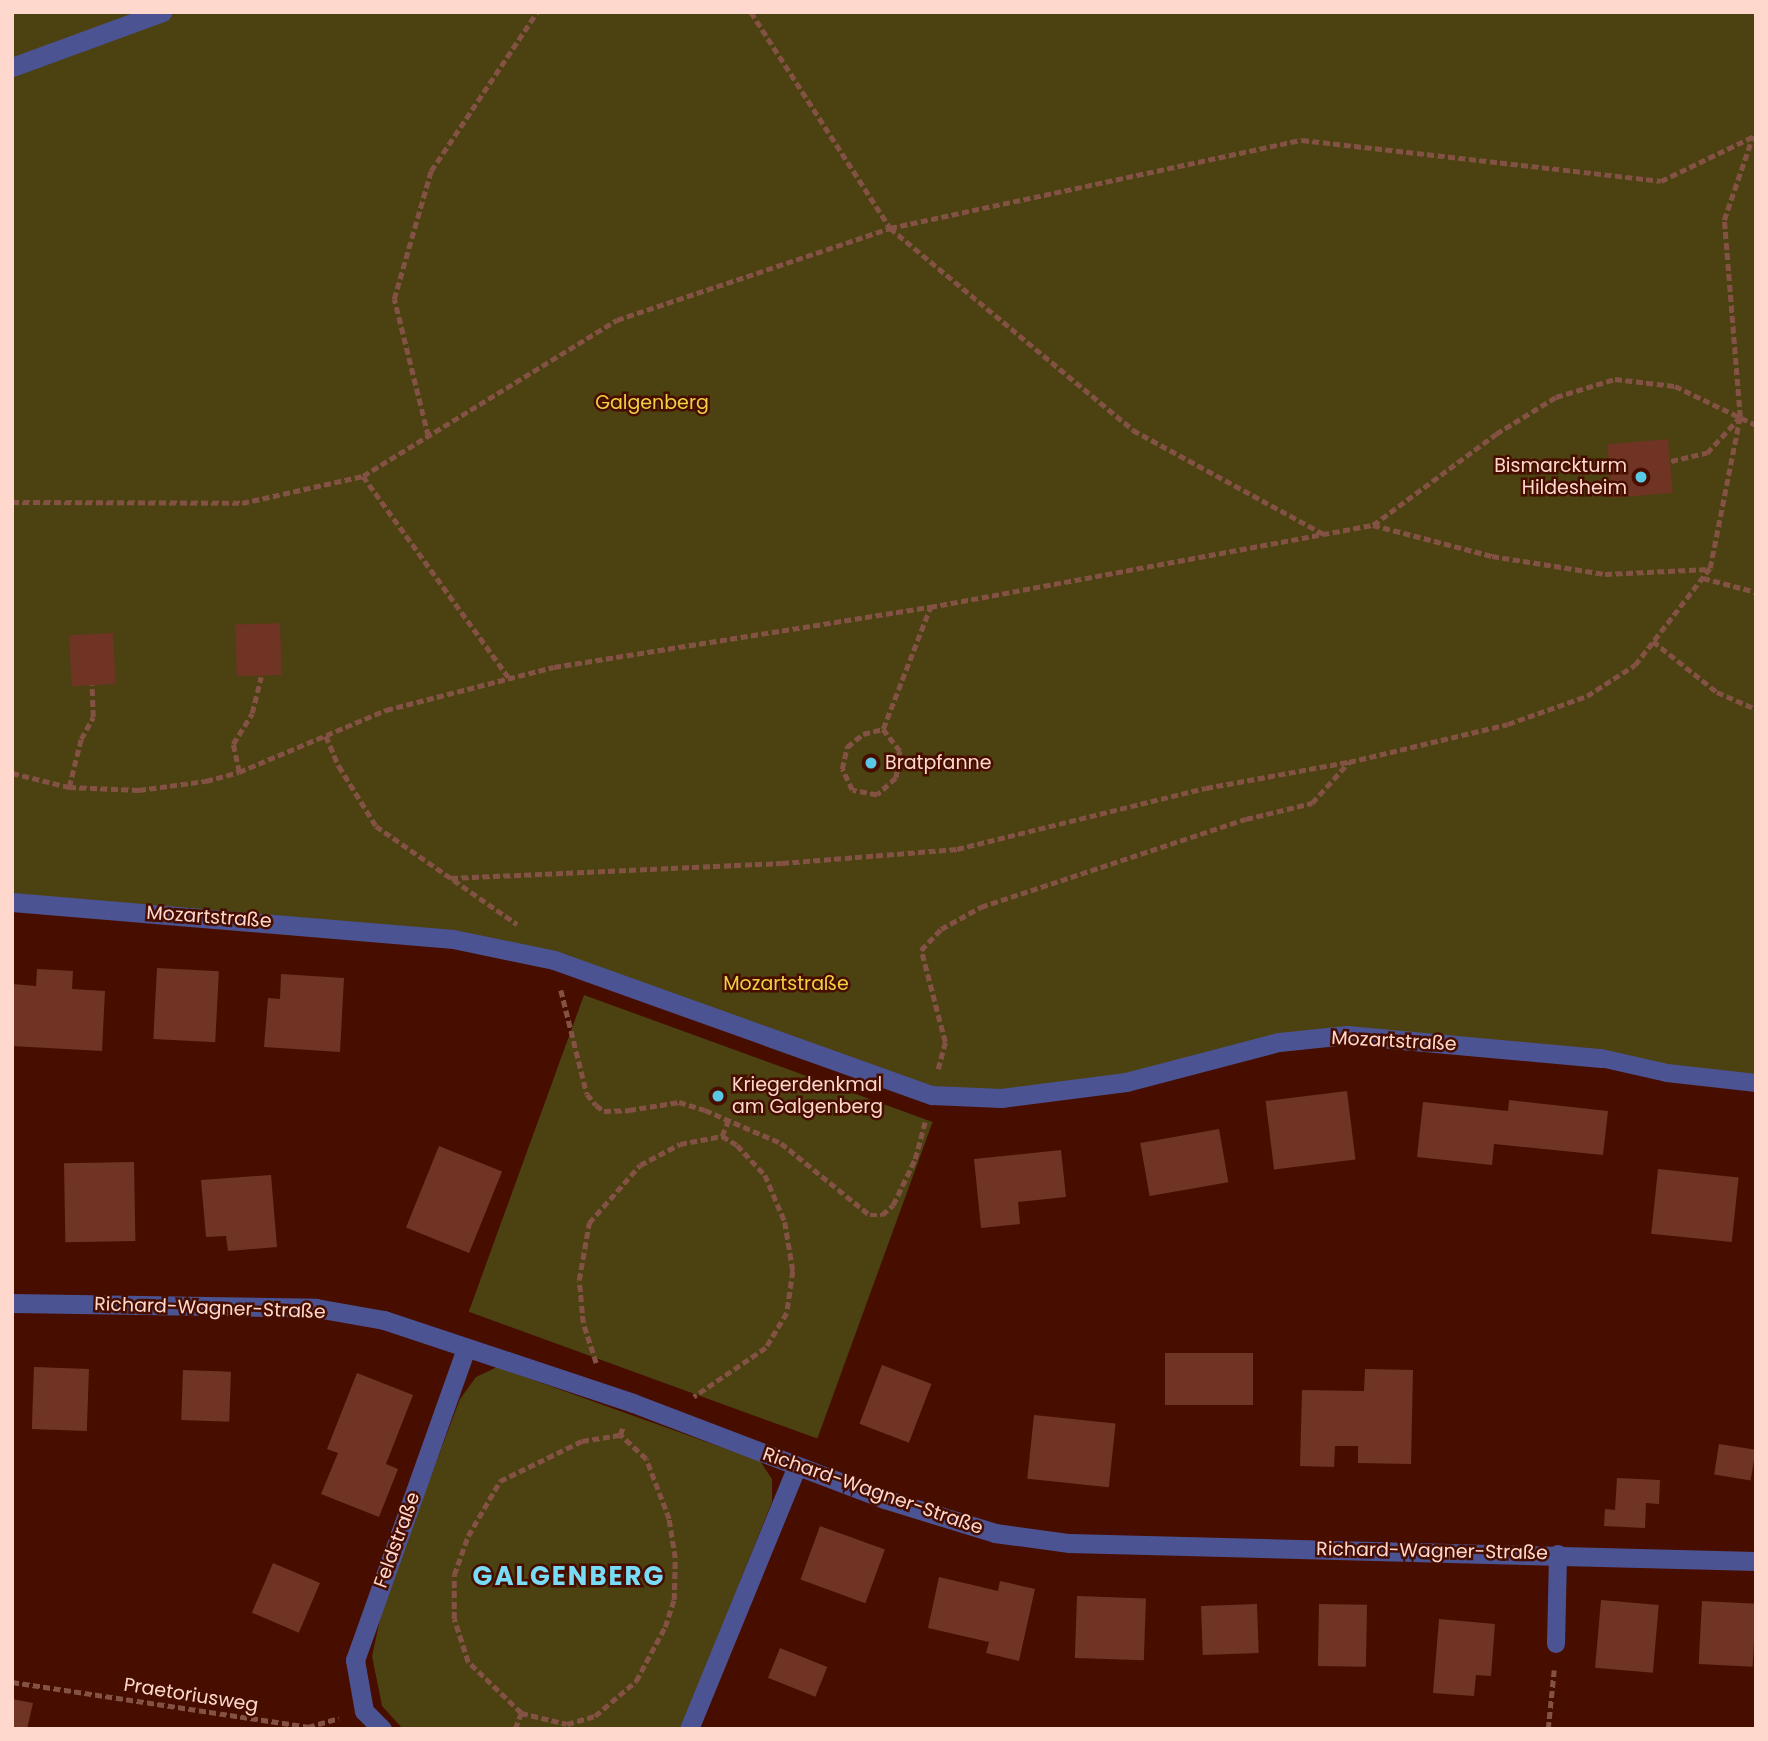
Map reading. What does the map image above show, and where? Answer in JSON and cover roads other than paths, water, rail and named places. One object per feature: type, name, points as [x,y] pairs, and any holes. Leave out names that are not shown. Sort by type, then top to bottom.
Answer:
[{"type":"street","points":[[12,67],[162,12]]},
{"type":"street","name":"Mozartstraße","points":[[12,902],[453,939],[554,960],[932,1095],[1001,1098],[1126,1082],[1279,1042],[1347,1035],[1601,1058]]},
{"type":"street","name":"Richard-Wagner-Straße","points":[[12,1303],[316,1308],[384,1320],[608,1394],[797,1466],[995,1533],[1069,1543],[1756,1560]]},
{"type":"street","name":"Feldstraße","points":[[382,1729],[364,1711],[355,1660],[466,1348]]},
{"type":"street","points":[[689,1729],[797,1466]]},
{"type":"lane","name":"Mozartstraße","points":[[1601,1058],[1667,1073],[1756,1083]]},
{"type":"lane","points":[[1556,1644],[1558,1554]]},
{"type":"place","name":"Bismarckturm Hildesheim","points":[[1641,477]]},
{"type":"place","name":"Bratpfanne","points":[[871,763]]},
{"type":"place","name":"Kriegerdenkmal am Galgenberg","points":[[718,1096]]},
{"type":"district","name":"GALGENBERG","points":[[569,1577]]},
{"type":"park label","name":"Galgenberg","points":[[652,403]]}]
